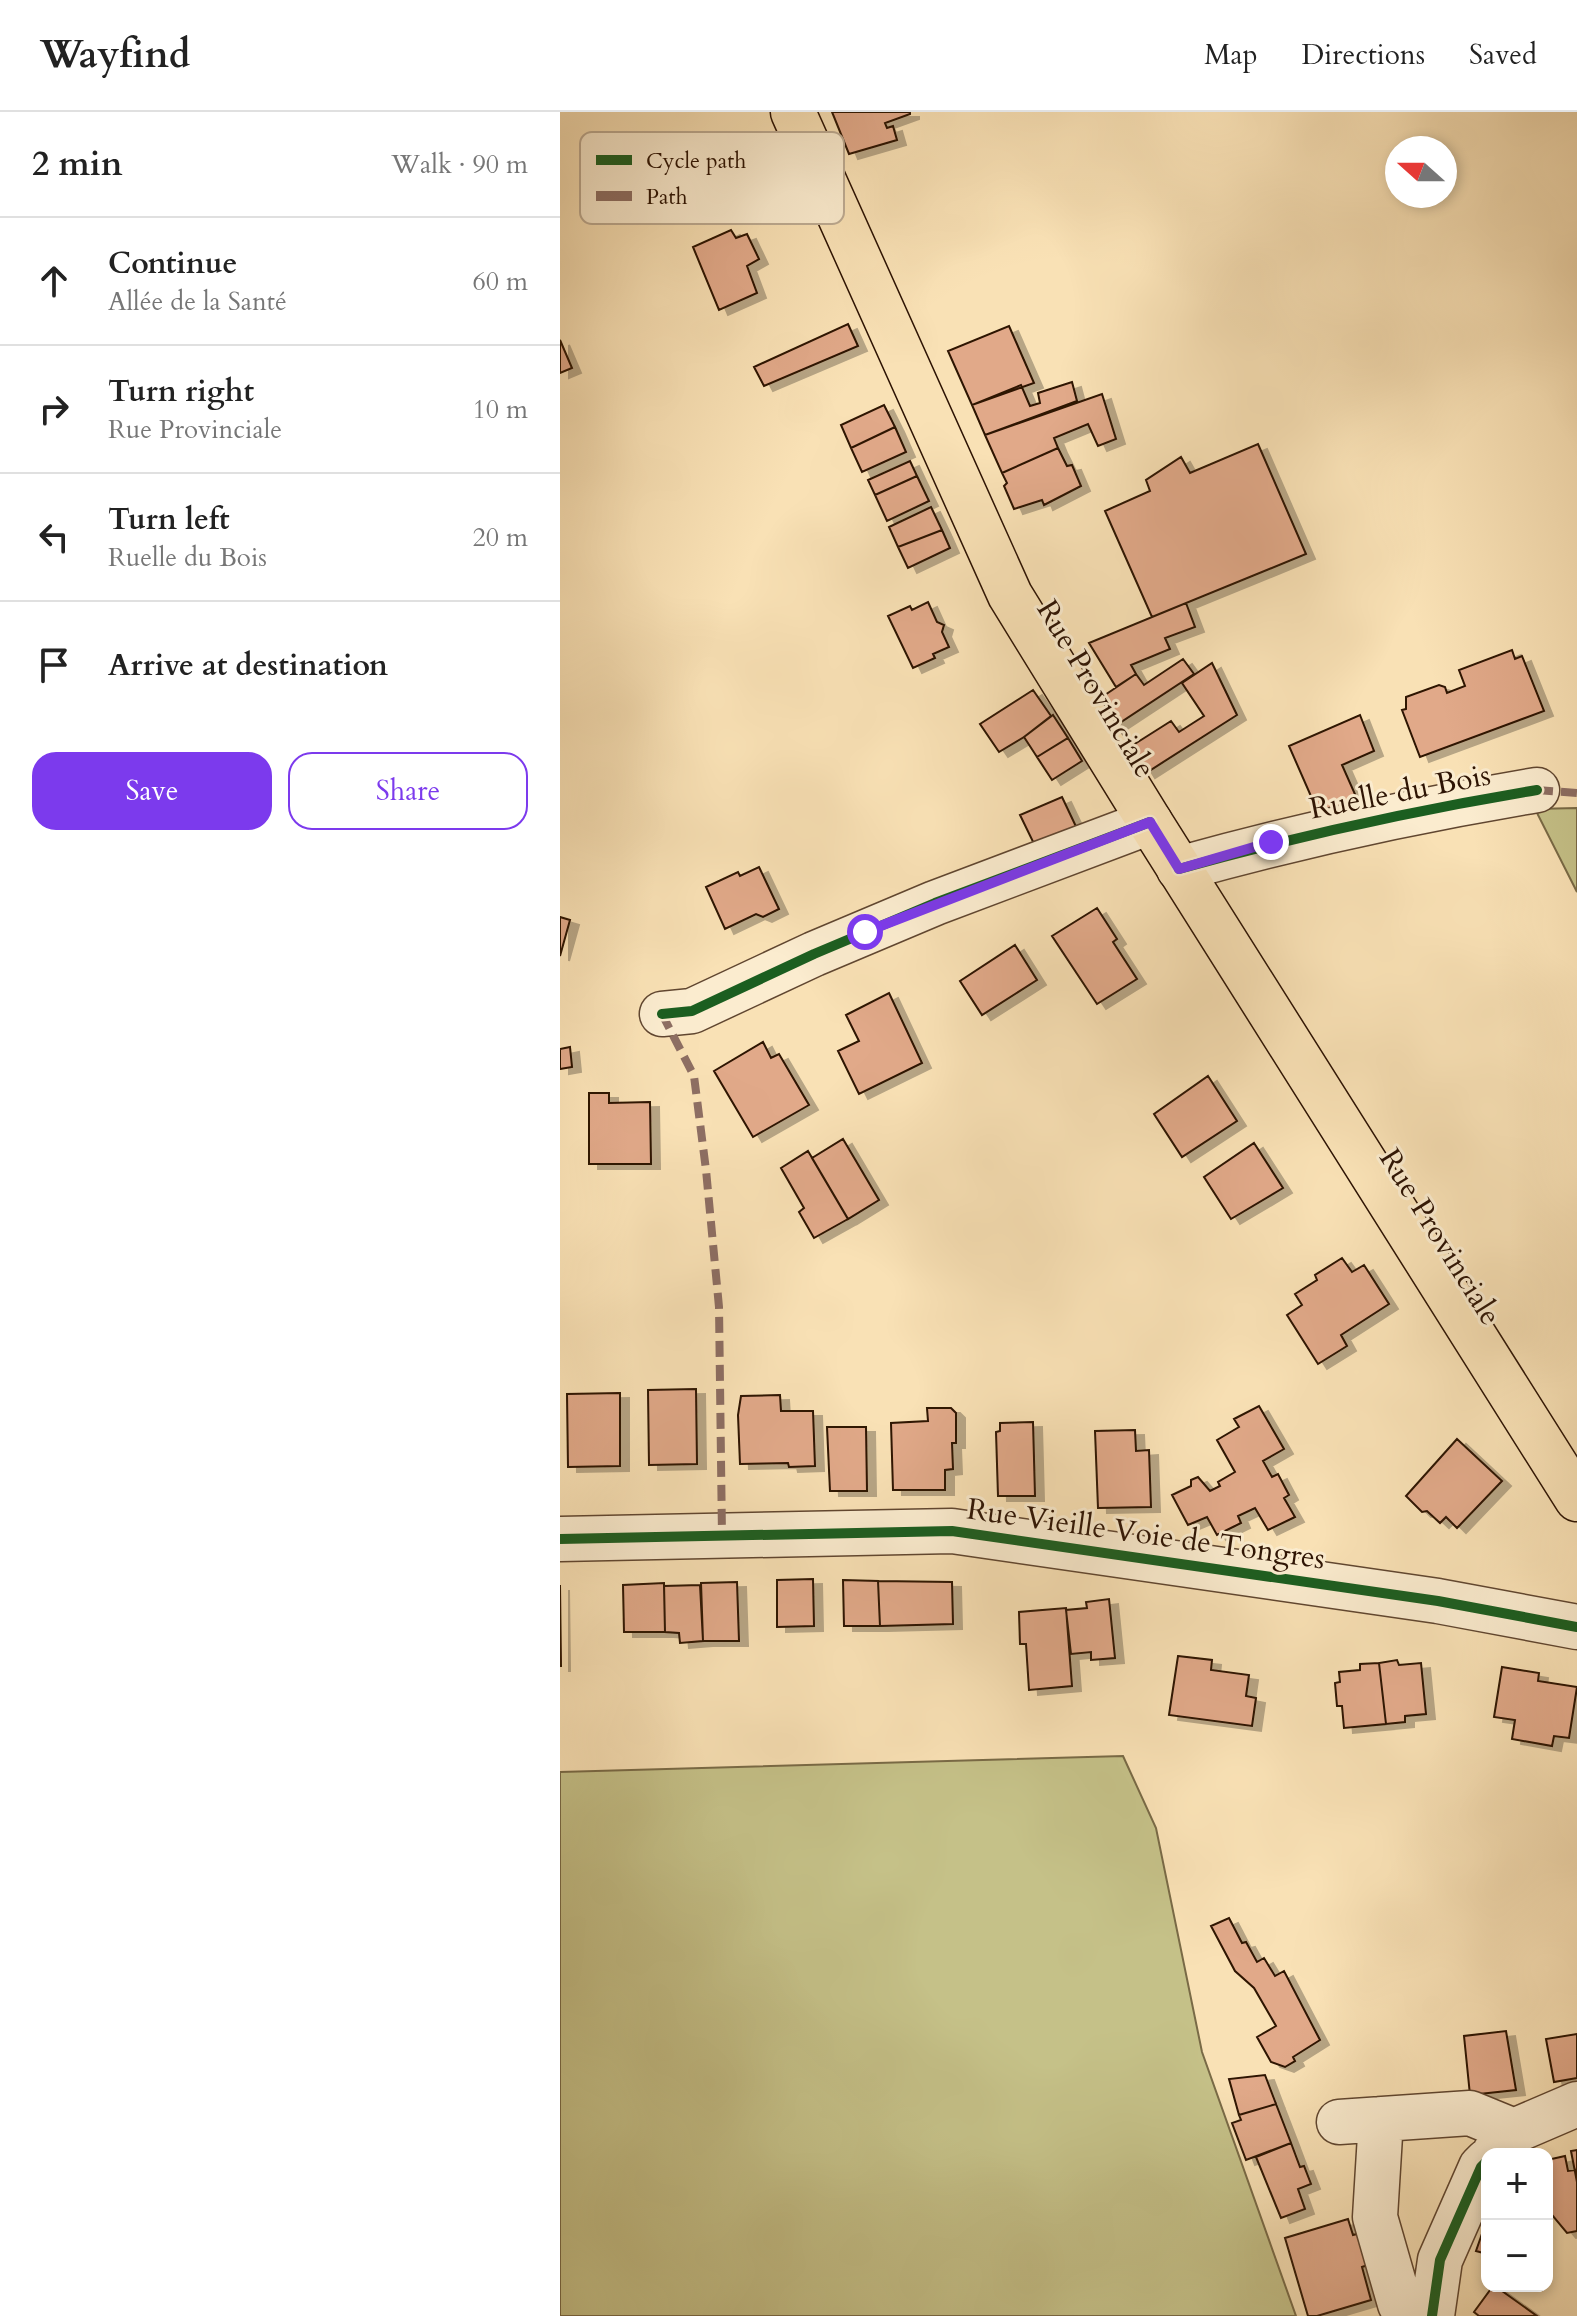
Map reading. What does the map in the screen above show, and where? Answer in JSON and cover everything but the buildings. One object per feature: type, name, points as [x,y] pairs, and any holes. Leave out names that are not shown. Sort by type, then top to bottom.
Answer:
[{"type":"main road","name":"Rue Provinciale","points":[[793,112],[802,132]]},
{"type":"main road","name":"Rue Provinciale","points":[[843,224],[1010,595],[1179,869],[1577,1499]]},
{"type":"street","name":"Ruelle du Bois","points":[[1179,869],[1271,842],[1537,790]]},
{"type":"street","points":[[662,1014],[692,1011],[814,954],[935,903],[1150,822]]},
{"type":"street","name":"Rue Vieille Voie de Tongres","points":[[560,1539],[952,1531],[1438,1601],[1577,1627]]},
{"type":"street","points":[[1500,2148],[1577,2104]]},
{"type":"street","points":[[1415,2316],[1400,2304],[1375,2217],[1360,2120],[1470,2113],[1497,2148]]},
{"type":"street","points":[[1432,2316],[1440,2260],[1481,2167]]},
{"type":"shaded area","points":[[1577,808],[1577,892],[1535,809]]},
{"type":"shaded area","points":[[1123,1756],[1156,1828],[1202,2052],[1296,2316],[560,2316],[560,1772]]},
{"type":"marked path","points":[[1537,790],[1577,793]]},
{"type":"marked path","points":[[662,1014],[694,1076],[706,1170],[719,1307],[722,1536]]},
{"type":"cycle path","points":[[1179,869],[1357,825],[1537,790]]},
{"type":"cycle path","points":[[662,1014],[692,1011],[814,954],[935,903],[1150,822]]},
{"type":"cycle path","points":[[560,1539],[952,1531],[1438,1601],[1577,1627]]},
{"type":"cycle path","points":[[1432,2316],[1440,2260],[1481,2167]]},
{"type":"route","points":[[865,932],[1150,822],[1179,869],[1271,842]]}]
